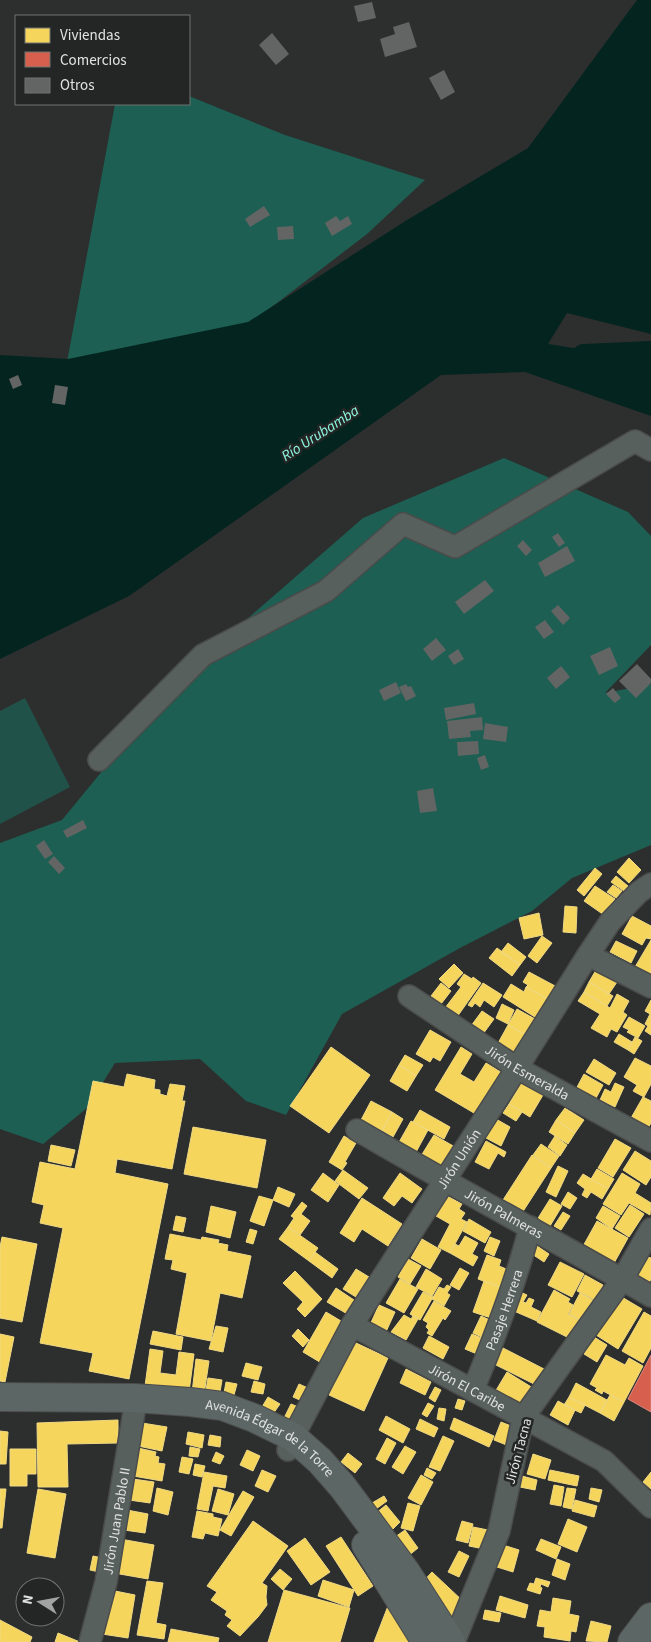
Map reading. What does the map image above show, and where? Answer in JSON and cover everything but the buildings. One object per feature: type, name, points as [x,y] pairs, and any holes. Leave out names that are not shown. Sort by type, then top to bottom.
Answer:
[{"type":"highway","name":"Avenida Édgar de la Torre","points":[[0,1397],[134,1405],[208,1416],[236,1423],[291,1444],[320,1461],[342,1486],[406,1572],[452,1642]]},
{"type":"highway","name":"Avenida Édgar de la Torre","points":[[0,1412],[134,1405]]},
{"type":"highway","name":"Avenida Édgar de la Torre","points":[[291,1444],[342,1506],[426,1642]]},
{"type":"highway","points":[[632,1642],[651,1617]]},
{"type":"street","points":[[99,760],[203,654],[326,591],[403,524],[455,547],[635,441],[651,450]]},
{"type":"street","name":"Jirón Unión","points":[[291,1444],[352,1325],[588,955],[610,922],[639,892],[651,884]]},
{"type":"street","points":[[588,955],[651,987]]},
{"type":"street","name":"Jirón Esmeralda","points":[[410,996],[517,1068],[651,1141]]},
{"type":"street","name":"Jirón Palmeras","points":[[357,1130],[444,1181],[530,1227],[651,1296]]},
{"type":"street","name":"Pasaje Herrera","points":[[473,1390],[515,1280],[530,1227]]},
{"type":"street","name":"Jirón Tacna","points":[[452,1642],[498,1530],[523,1418],[622,1280],[651,1229]]},
{"type":"street","name":"Jirón El Caribe","points":[[352,1325],[604,1461],[651,1507]]},
{"type":"street","name":"Jirón Juan Pablo II","points":[[90,1642],[106,1582],[134,1405]]},
{"type":"shaded area","points":[[25,698],[70,787],[0,824],[0,711]]},
{"type":"green space","points":[[190,96],[285,135],[425,180],[367,234],[277,303],[164,384],[51,448],[115,105],[190,105]]},
{"type":"green space","points":[[504,458],[628,512],[651,536],[651,645],[605,693],[651,684],[651,845],[572,878],[532,911],[460,948],[342,1014],[286,1115],[246,1101],[200,1059],[115,1063],[87,1108],[43,1144],[0,1129],[0,843],[62,820],[176,681],[363,518]]},
{"type":"water","points":[[637,0],[651,0],[651,334],[567,313],[548,344],[651,360],[651,416],[525,372],[441,375],[129,596],[0,659],[0,355],[68,359],[248,322],[407,220],[528,148]]},
{"type":"waterway","name":"Río Urubamba","points":[[584,357],[651,354]]}]
